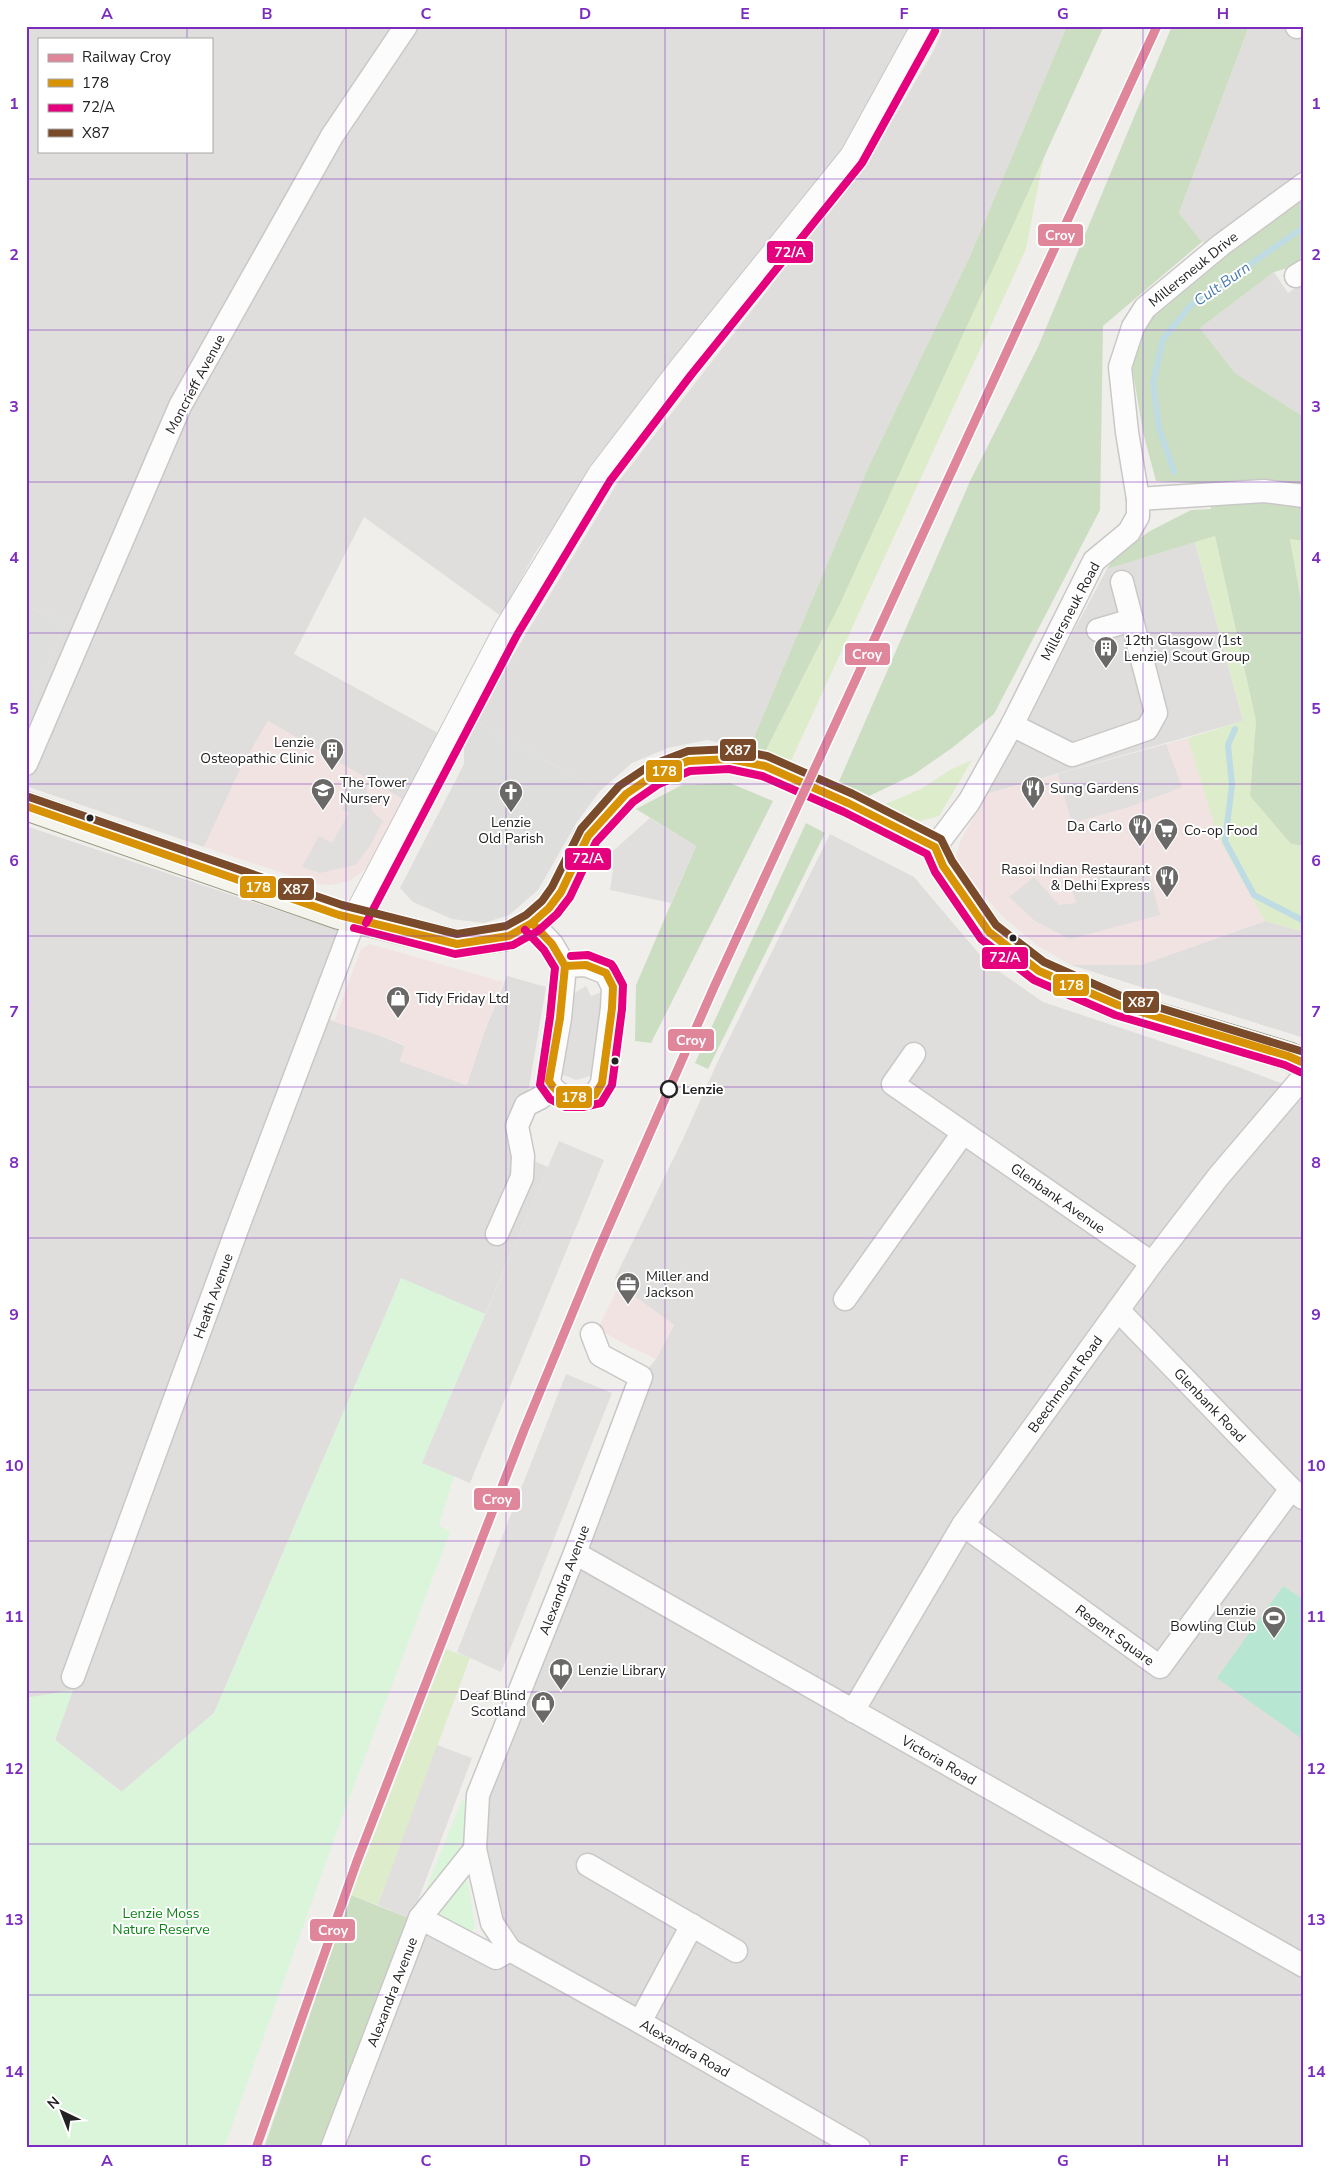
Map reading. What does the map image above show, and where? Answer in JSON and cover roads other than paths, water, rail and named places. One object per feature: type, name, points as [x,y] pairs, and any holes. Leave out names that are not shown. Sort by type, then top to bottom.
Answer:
[{"type":"main road","points":[[26,806],[339,915],[457,944],[509,936],[532,923],[549,908],[561,892],[588,836],[626,794],[654,775],[688,761],[730,759],[765,766],[848,803],[935,847],[943,866],[989,932],[1039,971],[1118,1005],[1288,1056],[1304,1063]]},
{"type":"street","name":"Moncrieff Avenue","points":[[26,764],[180,406],[332,136],[406,26]]},
{"type":"street","points":[[357,918],[508,630],[602,475],[683,369],[854,157],[926,26]]},
{"type":"street","name":"Millersneuk Drive","points":[[1138,499],[1127,432],[1120,367],[1133,327],[1145,308],[1221,245],[1304,184]]},
{"type":"street","points":[[1138,499],[1264,491],[1304,496]]},
{"type":"street","name":"Millersneuk Road","points":[[935,847],[969,802],[1012,725],[1094,561],[1129,532],[1138,516],[1138,499]]},
{"type":"street","points":[[1012,725],[1072,755],[1147,729],[1156,713],[1122,582]]},
{"type":"street","points":[[1098,630],[1132,620]]},
{"type":"street","name":"Heath Avenue","points":[[74,1677],[237,1229],[349,934],[357,918]]},
{"type":"street","points":[[532,923],[552,944],[565,966],[560,1018],[549,1081],[552,1089],[565,1096],[583,1099],[595,1095],[602,1084],[614,987],[606,972],[586,965],[565,966]]},
{"type":"street","name":"Glenbank Avenue","points":[[914,1054],[893,1084],[1152,1263]]},
{"type":"street","name":"Beechmount Road","points":[[854,1711],[963,1526],[1152,1263],[1218,1177],[1304,1076]]},
{"type":"street","points":[[497,1234],[522,1178],[523,1156],[517,1126],[526,1105],[552,1089]]},
{"type":"street","points":[[844,1299],[963,1133]]},
{"type":"street","name":"Glenbank Road","points":[[1118,1310],[1298,1493]]},
{"type":"street","name":"Alexandra Avenue","points":[[484,1895],[475,1849],[478,1796],[575,1553],[641,1378],[600,1355],[592,1334]]},
{"type":"street","name":"Regent Square","points":[[963,1526],[1160,1667],[1298,1493]]},
{"type":"street","name":"Victoria Road","points":[[575,1553],[1304,1966]]},
{"type":"street","name":"Alexandra Avenue","points":[[332,2148],[420,1918],[475,1849]]},
{"type":"street","points":[[588,1865],[736,1950]]},
{"type":"street","name":"Alexandra Road","points":[[484,1895],[492,1922],[510,1950],[640,2022],[827,2140],[859,2148]]},
{"type":"street","points":[[420,1918],[496,1958],[510,1950]]},
{"type":"street","points":[[640,2022],[692,1925]]},
{"type":"waterway","name":"Cult Burn","points":[[1174,472],[1159,428],[1153,383],[1163,339],[1190,306],[1304,227]]},
{"type":"waterway","name":"Cult Burn","points":[[1235,729],[1228,745],[1232,785],[1225,841],[1254,895],[1304,921]]},
{"type":"rail line","name":"Croy","points":[[256,2148],[357,1861],[524,1430],[598,1251],[714,987],[1157,26]]},
{"type":"place","name":"12th Glasgow (1st Lenzie) Scout Group","points":[[1106,669]]},
{"type":"place","name":"Lenzie Osteopathic Clinic","points":[[332,771]]},
{"type":"place","name":"Sung Gardens","points":[[1033,809]]},
{"type":"place","name":"The Tower Nursery","points":[[323,811]]},
{"type":"place","name":"Lenzie Old Parish","points":[[511,813]]},
{"type":"place","name":"Da Carlo","points":[[1140,847]]},
{"type":"place","name":"Co-op Food","points":[[1166,851]]},
{"type":"place","name":"Rasoi Indian Restaurant & Delhi Express","points":[[1167,898]]},
{"type":"place","name":"Tidy Friday Ltd","points":[[398,1019]]},
{"type":"place","name":"Lenzie","points":[[669,1089]]},
{"type":"place","name":"Miller and Jackson","points":[[628,1305]]},
{"type":"place","name":"Lenzie Bowling Club","points":[[1274,1639]]},
{"type":"place","name":"Lenzie Library","points":[[561,1691]]},
{"type":"place","name":"Deaf Blind Scotland","points":[[543,1724]]},
{"type":"park label","name":"Lenzie Moss Nature Reserve","points":[[161,1922]]}]
